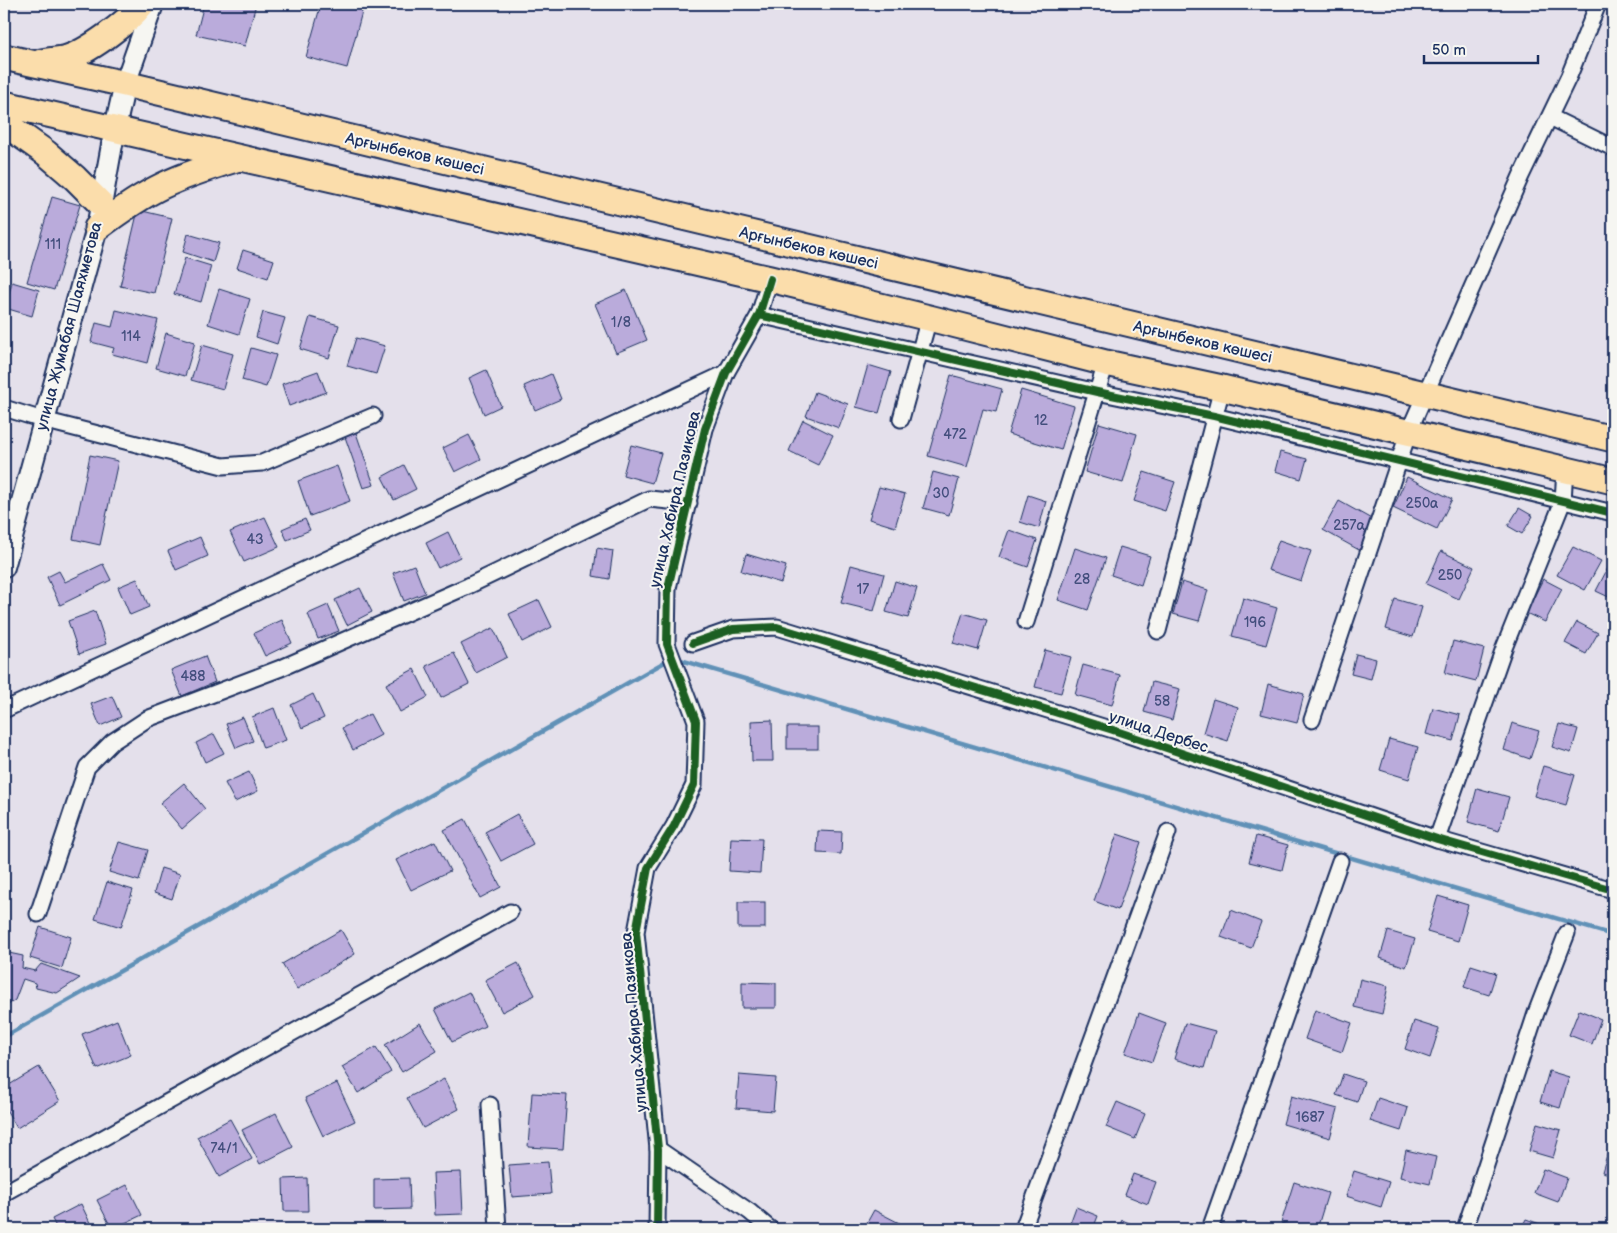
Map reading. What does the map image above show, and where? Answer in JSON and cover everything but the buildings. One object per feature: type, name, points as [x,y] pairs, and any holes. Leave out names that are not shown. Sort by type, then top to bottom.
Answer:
[{"type":"main road","points":[[33,64],[65,58],[92,45],[115,30],[142,4]]},
{"type":"main road","name":"Арғынбеков көшесі","points":[[4,57],[125,84],[1613,439]]},
{"type":"main road","points":[[4,104],[770,279],[1106,363],[1409,431],[1613,480]]},
{"type":"main road","points":[[4,123],[46,153],[75,178],[100,204]]},
{"type":"main road","points":[[96,228],[161,186],[187,174],[239,158]]},
{"type":"street","name":"улица Жумабая Шаяхметова","points":[[4,567],[96,228],[125,84],[153,4]]},
{"type":"street","points":[[1312,720],[1409,431],[1517,185],[1569,76],[1598,4]]},
{"type":"street","points":[[1550,117],[1613,148]]},
{"type":"street","name":"улица Хабира Пазикова","points":[[657,1229],[658,1149],[636,932],[648,868],[674,826],[694,785],[696,721],[667,644],[668,588],[706,429],[726,373],[759,315],[770,279]]},
{"type":"street","points":[[759,315],[920,350],[1097,392],[1214,416],[1613,513]]},
{"type":"street","points":[[901,419],[929,318]]},
{"type":"street","points":[[1026,622],[1106,363]]},
{"type":"street","points":[[4,710],[726,373]]},
{"type":"street","points":[[1158,630],[1222,388]]},
{"type":"street","points":[[4,408],[43,420],[223,466],[262,463],[373,416]]},
{"type":"street","points":[[1437,838],[1504,648],[1563,502],[1564,469]]},
{"type":"street","points":[[38,914],[87,767],[112,742],[148,719],[281,668],[450,594],[649,499],[689,503]]},
{"type":"street","name":"улица Дербес","points":[[694,643],[733,628],[777,627],[1113,730],[1437,838],[1613,890]]},
{"type":"street","points":[[1023,1229],[1168,832]]},
{"type":"street","points":[[1210,1229],[1340,861]]},
{"type":"street","points":[[4,1193],[510,912]]},
{"type":"street","points":[[1465,1229],[1536,1013],[1567,933]]},
{"type":"street","points":[[490,1105],[498,1229]]},
{"type":"street","points":[[658,1149],[750,1212],[770,1229]]},
{"type":"waterway","points":[[4,1037],[670,659]]},
{"type":"waterway","points":[[677,659],[1613,935]]},
{"type":"cycle path","points":[[657,1229],[658,1149],[636,932],[648,868],[674,826],[694,785],[696,721],[667,644],[668,588],[705,429],[726,373],[759,315],[770,279]]},
{"type":"cycle path","points":[[759,315],[1097,392],[1214,416],[1613,513]]},
{"type":"cycle path","points":[[693,643],[733,629],[777,627],[1113,730],[1437,839],[1613,890]]}]
